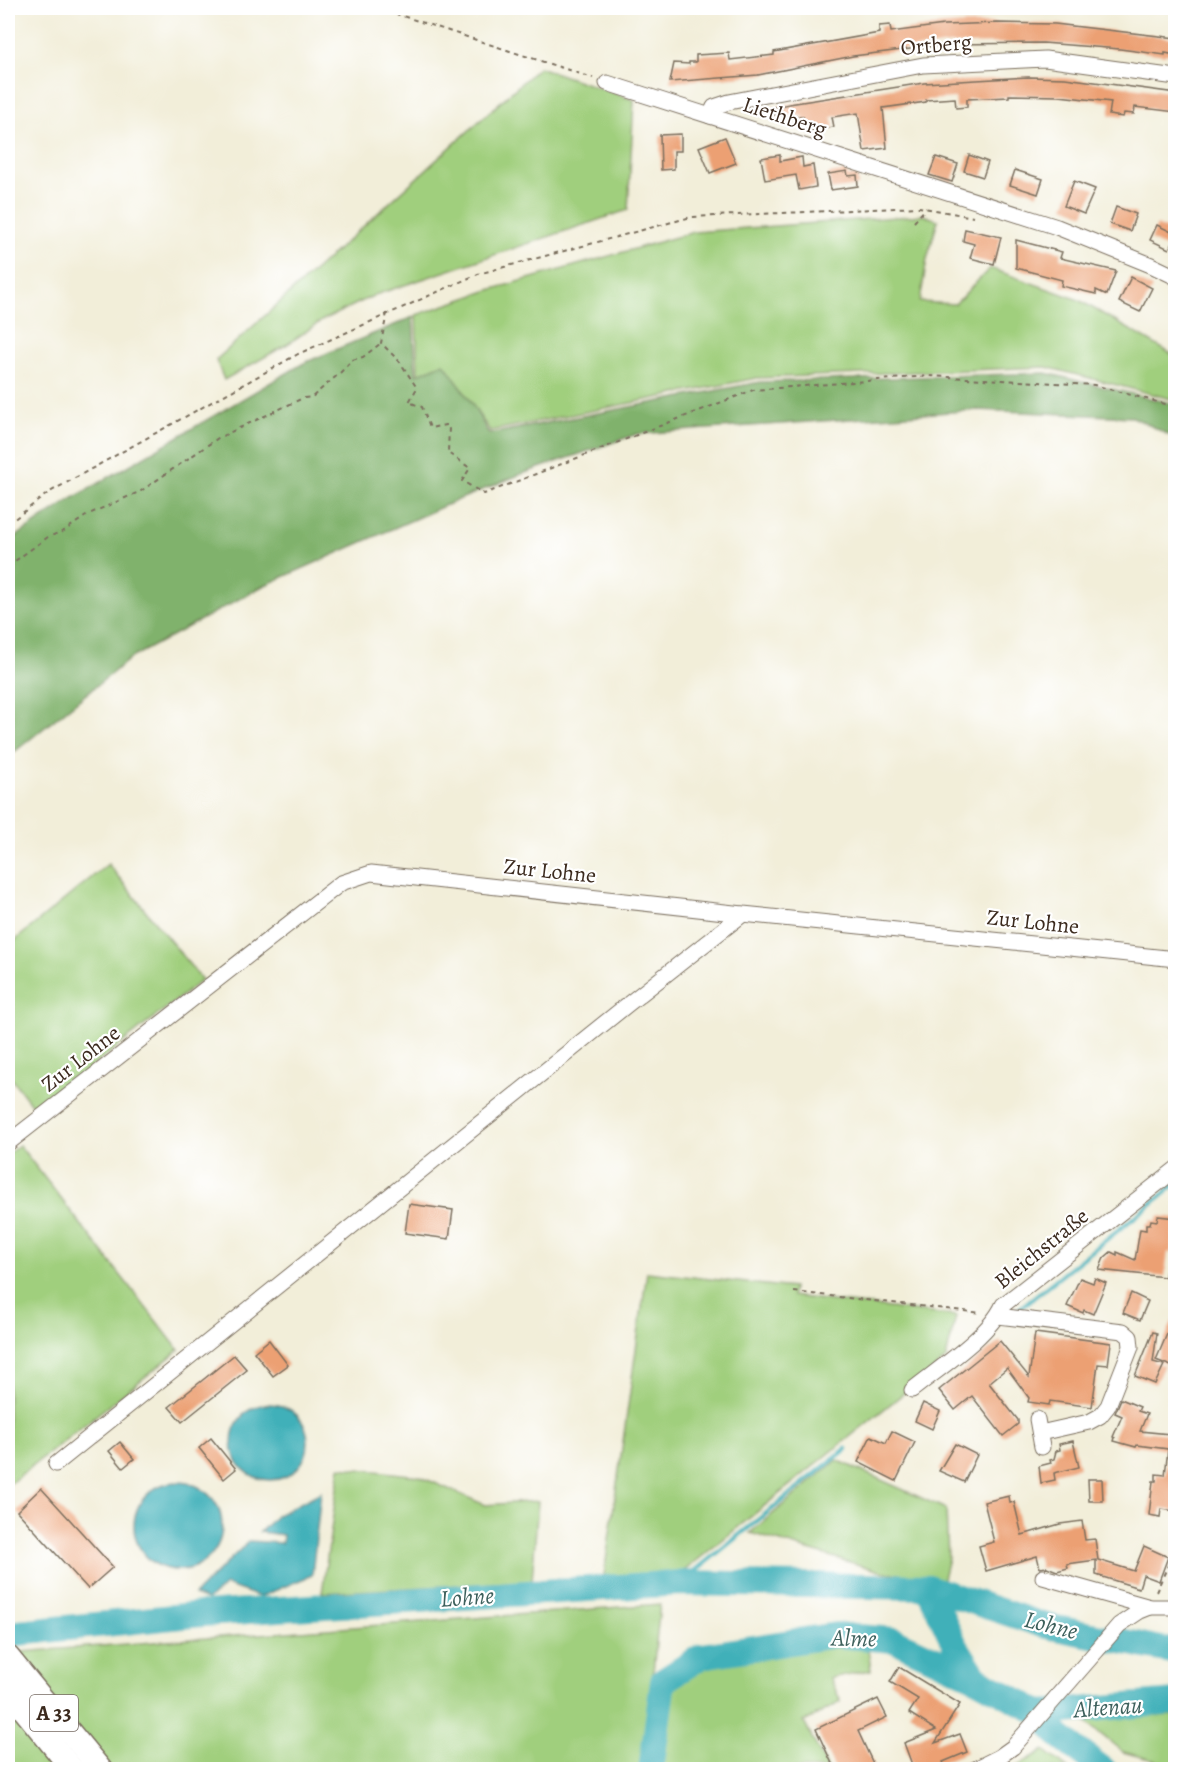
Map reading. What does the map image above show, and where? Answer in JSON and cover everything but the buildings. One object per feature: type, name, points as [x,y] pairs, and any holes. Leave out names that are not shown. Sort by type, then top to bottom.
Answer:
[{"type":"highway","name":"A 33","points":[[8,1657],[101,1770]]},
{"type":"highway","name":"A 33","points":[[8,1689],[73,1770]]},
{"type":"street","name":"Ortberg","points":[[710,116],[714,107],[729,102],[923,65],[1045,59],[1176,77]]},
{"type":"street","name":"Liethberg","points":[[607,83],[1058,227],[1176,277]]},
{"type":"street","name":"Zur Lohne","points":[[8,1143],[341,883],[371,873],[1176,958]]},
{"type":"street","points":[[56,1464],[617,1012],[743,914]]},
{"type":"street","name":"Bleichstraße","points":[[912,1390],[977,1338],[998,1316],[1003,1305],[1176,1169]]},
{"type":"street","points":[[998,1316],[1123,1331],[1130,1337],[1131,1347],[1124,1367],[1108,1406],[1100,1416],[1089,1422],[1039,1433]]},
{"type":"street","points":[[1043,1577],[1150,1607],[1176,1608]]},
{"type":"street","points":[[973,1770],[1013,1747],[1119,1625],[1150,1607]]},
{"type":"path","points":[[378,8],[607,83]]},
{"type":"path","points":[[8,524],[48,494],[298,354],[478,274],[691,217],[919,207],[981,218]]},
{"type":"path","points":[[914,222],[926,208]]},
{"type":"path","points":[[8,566],[48,537],[64,531],[89,514],[141,490],[218,438],[303,398],[312,397],[352,360],[363,357],[381,343],[387,313]]},
{"type":"path","points":[[381,343],[400,362],[417,388],[408,402],[422,407],[430,428],[446,425],[449,427],[448,453],[470,468],[462,481],[484,494],[753,390],[929,376],[1094,385],[1176,407]]},
{"type":"path","points":[[794,1292],[998,1316]]},
{"type":"path","points":[[1150,1607],[1176,1548]]},
{"type":"path","points":[[945,1770],[957,1764],[960,1770]]},
{"type":"green space","points":[[539,67],[634,100],[628,210],[375,295],[323,320],[286,345],[224,380],[216,360]]},
{"type":"green space","points":[[923,215],[938,220],[927,259],[920,302],[955,304],[990,268],[1079,300],[1175,356],[1175,400],[1046,367],[757,378],[490,431],[444,364],[418,374],[416,315],[486,291],[694,232]]},
{"type":"green space","points":[[413,317],[416,375],[444,363],[471,402],[489,434],[760,382],[1046,373],[1175,404],[1175,438],[1133,417],[978,410],[637,434],[519,475],[263,586],[131,658],[8,757],[8,542],[70,500],[304,363]]},
{"type":"green space","points":[[108,864],[202,980],[36,1111],[8,1074],[8,946]]},
{"type":"green space","points":[[19,1145],[179,1350],[8,1485],[8,1154]]},
{"type":"green space","points":[[647,1272],[793,1288],[792,1296],[956,1316],[946,1359],[674,1579],[603,1582]]},
{"type":"green space","points":[[837,1460],[946,1509],[948,1558],[942,1582],[880,1571],[750,1533]]},
{"type":"green space","points":[[340,1467],[419,1476],[485,1505],[538,1501],[532,1581],[322,1593]]},
{"type":"green space","points":[[660,1604],[643,1769],[8,1770],[8,1653]]},
{"type":"green space","points":[[839,1645],[868,1649],[871,1670],[830,1678],[841,1702],[804,1722],[828,1769],[658,1769],[671,1687],[707,1662]]},
{"type":"green space","points":[[1175,1715],[1175,1766],[1123,1752],[1082,1719]]},
{"type":"green space","points":[[1044,1750],[1069,1769],[1013,1769]]},
{"type":"water","points":[[270,1404],[284,1407],[297,1415],[305,1428],[308,1442],[305,1456],[297,1469],[284,1477],[270,1480],[256,1477],[243,1469],[235,1456],[232,1442],[235,1428],[243,1415],[256,1407]]},
{"type":"water","points":[[178,1482],[195,1486],[209,1495],[218,1509],[222,1526],[218,1543],[209,1557],[195,1566],[178,1570],[161,1566],[147,1557],[138,1543],[134,1526],[138,1509],[147,1495],[161,1486]]},
{"type":"water","points":[[321,1492],[312,1575],[260,1597],[226,1585],[207,1600],[194,1595],[249,1541],[282,1543],[283,1535],[260,1532],[277,1515]]},
{"type":"waterway","points":[[1019,1309],[1176,1184]]},
{"type":"waterway","points":[[680,1583],[846,1449]]},
{"type":"waterway","name":"Lohne","points":[[8,1634],[202,1614],[680,1583],[928,1587],[1046,1626],[1176,1652]]},
{"type":"waterway","name":"Lohne","points":[[928,1587],[955,1645],[976,1678]]},
{"type":"waterway","name":"Alme","points":[[651,1770],[663,1681],[702,1656],[836,1635],[894,1640],[976,1678],[1040,1713],[1060,1737],[1104,1770]]},
{"type":"waterway","name":"Altenau","points":[[1040,1713],[1176,1702]]}]
